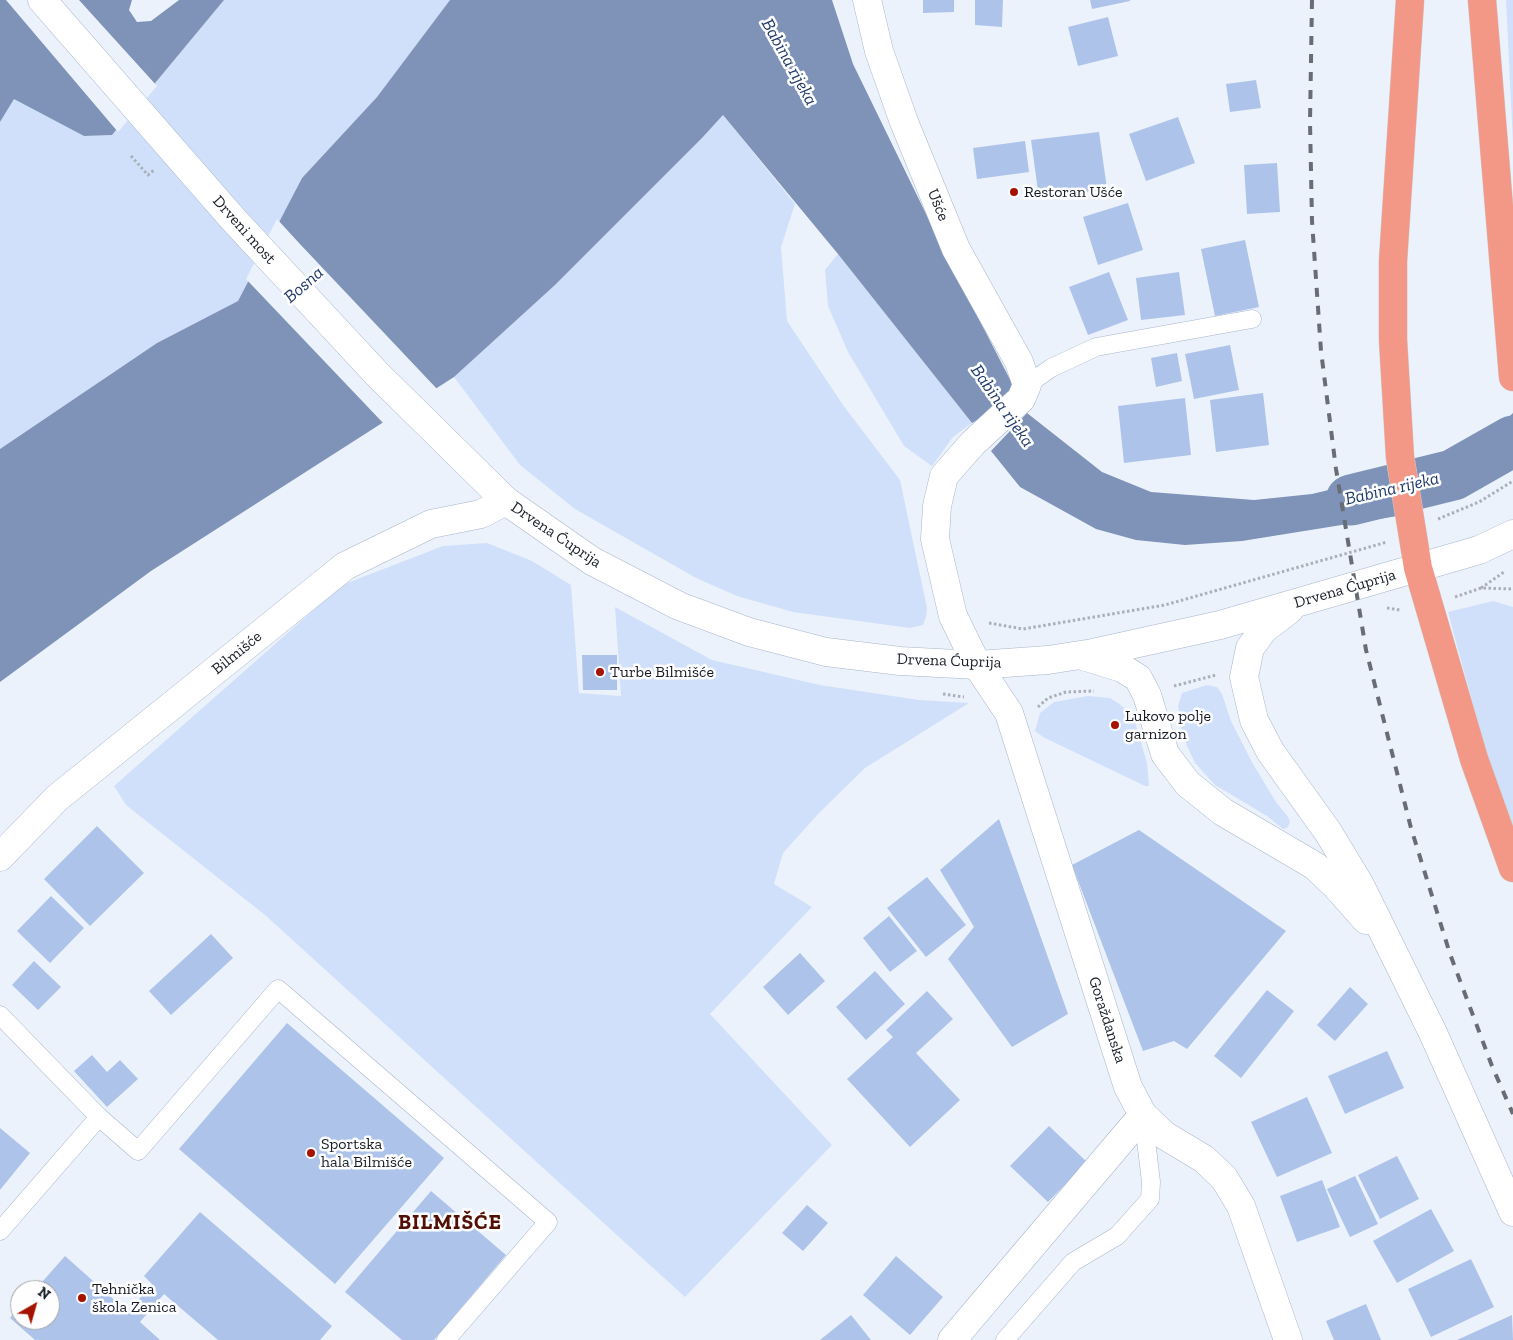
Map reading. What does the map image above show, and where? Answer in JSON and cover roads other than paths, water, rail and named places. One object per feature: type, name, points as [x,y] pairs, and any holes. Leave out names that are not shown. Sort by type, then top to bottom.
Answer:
[{"type":"highway","points":[[1410,0],[1394,261],[1393,340],[1400,456],[1418,568],[1431,606],[1474,759],[1513,868]]},
{"type":"highway","points":[[1482,0],[1513,377]]},
{"type":"street","name":"Drveni most","points":[[42,0],[240,226],[377,374],[455,452]]},
{"type":"street","name":"Ušće","points":[[867,0],[882,60],[904,122],[956,249],[1019,362],[1024,392]]},
{"type":"street","name":"Goraždanska","points":[[1024,392],[944,476],[937,506],[935,538],[953,616],[977,665],[1009,713],[1128,1087],[1142,1115],[1164,1135],[1204,1159],[1224,1178],[1241,1206],[1288,1340]]},
{"type":"street","name":"Drvena Ćuprija","points":[[455,452],[506,501],[592,561],[679,606],[750,632],[826,652],[900,661],[977,665],[1048,660],[1081,655],[1220,624],[1299,603],[1478,550],[1513,534]]},
{"type":"street","name":"Bilmišće","points":[[0,857],[58,798],[345,566],[431,524],[481,514],[506,501]]},
{"type":"street","points":[[1299,603],[1276,618],[1250,648],[1244,671],[1246,693],[1254,720],[1270,751],[1344,857],[1433,1033],[1513,1212]]},
{"type":"street","points":[[1081,655],[1122,668],[1138,678],[1147,695],[1165,754],[1188,784],[1223,812],[1314,866],[1335,885],[1393,951]]},
{"type":"street","points":[[952,1340],[1142,1115]]},
{"type":"lane","points":[[1024,392],[1051,368],[1096,347],[1252,319]]},
{"type":"lane","points":[[0,1014],[99,1117],[138,1151],[278,989],[548,1222],[446,1340]]},
{"type":"lane","points":[[1005,1340],[1073,1262],[1117,1236],[1150,1199],[1151,1182],[1142,1115]]},
{"type":"lane","points":[[0,1231],[99,1117]]},
{"type":"water","points":[[0,0],[132,0],[129,10],[137,22],[151,21],[179,0],[224,0],[112,135],[84,136],[14,99],[0,122]]},
{"type":"water","name":"Bosna","points":[[450,0],[832,0],[853,64],[949,261],[1018,395],[972,423],[838,254],[723,115],[555,285],[454,377],[151,571],[0,682],[0,449],[157,343],[238,301],[302,178],[377,97]]},
{"type":"water","points":[[1027,413],[1102,472],[1151,492],[1254,500],[1312,494],[1399,473],[1410,514],[1242,541],[1185,545],[1136,540],[1096,529],[1020,487],[991,451]]},
{"type":"water","points":[[1513,413],[1513,462],[1440,500],[1431,465],[1497,428]]},
{"type":"waterway","name":"Babina rijeka","points":[[1351,500],[1453,475],[1513,441]]},
{"type":"railway","points":[[1312,0],[1310,122],[1312,221],[1321,351],[1336,469],[1366,650],[1411,828],[1450,954],[1492,1066],[1513,1114]]},
{"type":"place","name":"Restoran Ušće","points":[[1014,192]]},
{"type":"place","name":"Turbe Bilmišće","points":[[600,672]]},
{"type":"place","name":"Lukovo polje garnizon","points":[[1115,725]]},
{"type":"place","name":"Sportska hala Bilmišće","points":[[311,1153]]},
{"type":"place","name":"Tehnička škola Zenica","points":[[82,1298]]},
{"type":"district","name":"BILMIŠĆE","points":[[450,1223]]}]
